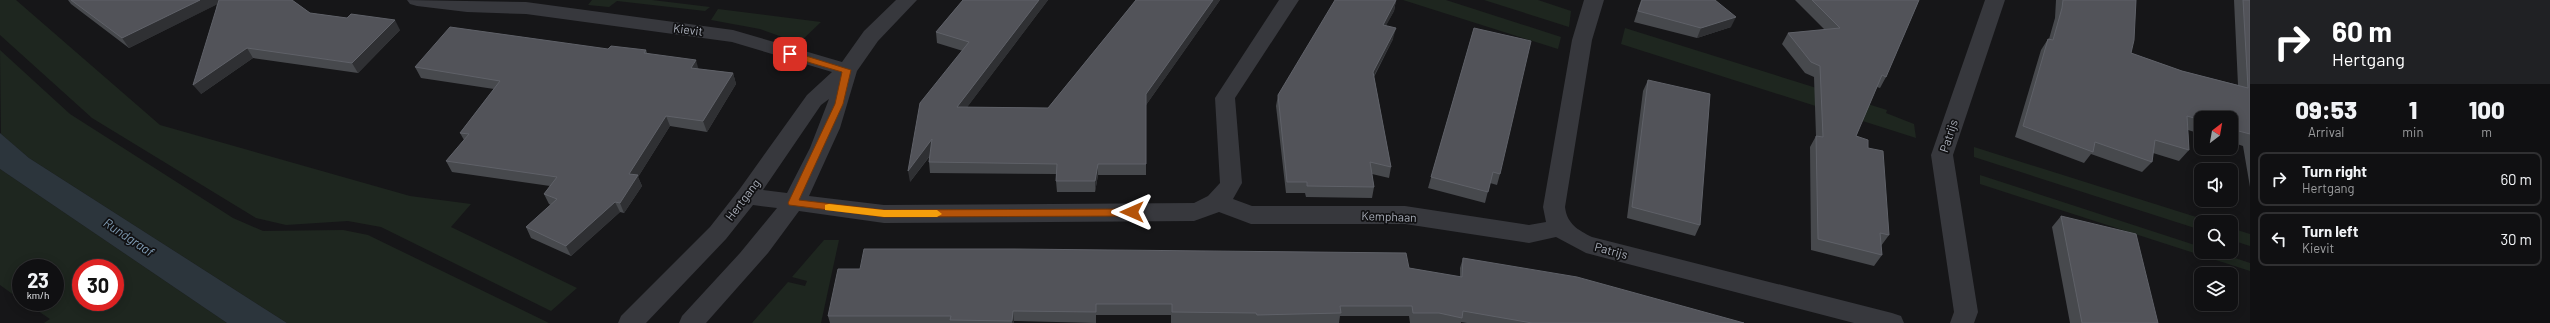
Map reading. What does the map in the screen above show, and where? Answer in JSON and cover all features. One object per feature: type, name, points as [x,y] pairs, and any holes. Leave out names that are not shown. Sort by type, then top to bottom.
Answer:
[{"type":"street","name":"Kievit","points":[[417,0],[467,6],[526,8],[567,7],[733,36],[847,70]]},
{"type":"street","name":"Kievit","points":[[499,0],[526,8]]},
{"type":"street","name":"Hertgang","points":[[630,323],[718,233],[747,196],[814,100],[847,70],[871,36],[907,0]]},
{"type":"street","points":[[747,196],[793,203],[892,214],[1194,212],[1209,209],[1226,193],[1231,183],[1225,98],[1288,0]]},
{"type":"street","points":[[1560,228],[1554,218],[1554,207],[1582,40],[1594,0]]},
{"type":"street","name":"Patrijs","points":[[1962,323],[1966,312],[1942,155],[1995,0]]},
{"type":"street","name":"Hertgang","points":[[691,323],[753,255],[793,203],[839,104],[847,70]]},
{"type":"street","name":"Kemphaan","points":[[1217,202],[1251,215],[1405,215],[1528,234],[1560,228]]},
{"type":"street","name":"Patrijs","points":[[1560,228],[1569,237],[1586,244],[1892,323]]},
{"type":"shaded area","points":[[0,0],[16,0],[160,125],[410,196],[471,204],[451,227],[577,288],[551,311],[381,227],[348,221],[286,225],[256,218],[92,118],[0,35]]},
{"type":"shaded area","points":[[592,0],[652,0],[710,7],[705,11],[617,1],[609,7],[588,5]]},
{"type":"shaded area","points":[[1403,0],[1446,0],[1561,37],[1558,49]]},
{"type":"shaded area","points":[[1484,0],[1538,0],[1571,11],[1569,27]]},
{"type":"shaded area","points":[[718,9],[821,22],[799,43],[760,29],[711,20]]},
{"type":"shaded area","points":[[1625,28],[1887,110],[1886,113],[1914,124],[1916,138],[1621,44]]},
{"type":"shaded area","points":[[0,50],[70,114],[233,218],[263,231],[343,230],[368,235],[549,323],[287,323],[29,158],[1,134]]},
{"type":"shaded area","points":[[1974,147],[2194,216],[2194,228],[1974,157]]},
{"type":"shaded area","points":[[0,169],[227,323],[44,323],[50,319],[38,311],[64,311],[64,259],[12,259],[12,294],[0,285]]},
{"type":"shaded area","points":[[1980,175],[2194,245],[2194,253],[1980,184]]},
{"type":"shaded area","points":[[2238,230],[2250,234],[2250,246],[2238,242]]},
{"type":"shaded area","points":[[824,240],[839,240],[821,323],[752,323],[788,282],[805,286],[807,281],[792,277]]},
{"type":"shaded area","points":[[2213,259],[2238,259],[2250,263],[2250,271]]},
{"type":"water","name":"Rundgraaf","points":[[0,133],[29,158],[287,323],[227,323],[0,169]]},
{"type":"building","points":[[71,0],[200,0],[122,38]]},
{"type":"building","points":[[219,0],[292,0],[310,13],[347,18],[351,14],[395,20],[352,63],[247,48],[193,85]]},
{"type":"building","points":[[963,0],[1039,0],[957,107],[1048,108],[1136,0],[1213,0],[1146,94],[1146,164],[1098,164],[1095,181],[1056,181],[1057,164],[929,162],[932,139],[908,171],[920,103],[969,42],[936,32]]},
{"type":"building","points":[[1335,0],[1396,0],[1383,25],[1396,28],[1373,72],[1391,167],[1370,162],[1374,187],[1307,186],[1307,182],[1287,182],[1278,95]]},
{"type":"building","points":[[1642,0],[1715,0],[1736,17],[1701,28],[1638,11]]},
{"type":"building","points":[[1812,0],[1919,0],[1886,77],[1882,75],[1856,136],[1868,140],[1868,148],[1883,151],[1889,235],[1880,233],[1882,255],[1818,239],[1816,136],[1823,137],[1820,66],[1811,62],[1788,33],[1840,28]]},
{"type":"building","points":[[2063,0],[2136,0],[2134,40],[2131,53],[2182,71],[2248,88],[2243,0],[2250,0],[2250,134],[2238,131],[2238,111],[2194,111],[2194,118],[2187,116],[2189,150],[2155,140],[2152,162],[2095,142],[2093,152],[2023,126],[2048,39],[2053,40]]},
{"type":"building","points":[[450,27],[608,49],[611,46],[646,50],[644,53],[696,60],[691,68],[733,73],[703,121],[666,116],[629,174],[638,175],[620,203],[615,202],[566,246],[526,227],[557,199],[544,194],[557,177],[446,161],[469,134],[460,133],[500,81],[415,67]]},
{"type":"building","points":[[1474,28],[1531,41],[1500,174],[1493,172],[1488,192],[1431,177]]},
{"type":"building","points":[[1648,80],[1710,94],[1700,225],[1632,207]]},
{"type":"building","points":[[2061,216],[2136,234],[2158,323],[2082,323]]},
{"type":"building","points":[[864,249],[1406,253],[1409,268],[1462,277],[1463,258],[1577,277],[1744,323],[1532,323],[1463,311],[1462,318],[1439,313],[1413,313],[1412,306],[1340,306],[1341,313],[1257,315],[1256,313],[1172,312],[1172,304],[1096,304],[1096,312],[1013,311],[1012,321],[950,320],[951,316],[828,316],[838,269],[860,269]]},
{"type":"slow traffic","points":[[829,208],[884,214],[937,214]]},
{"type":"route","points":[[790,54],[847,70],[839,104],[818,154],[793,203],[884,214],[1132,212]]}]
